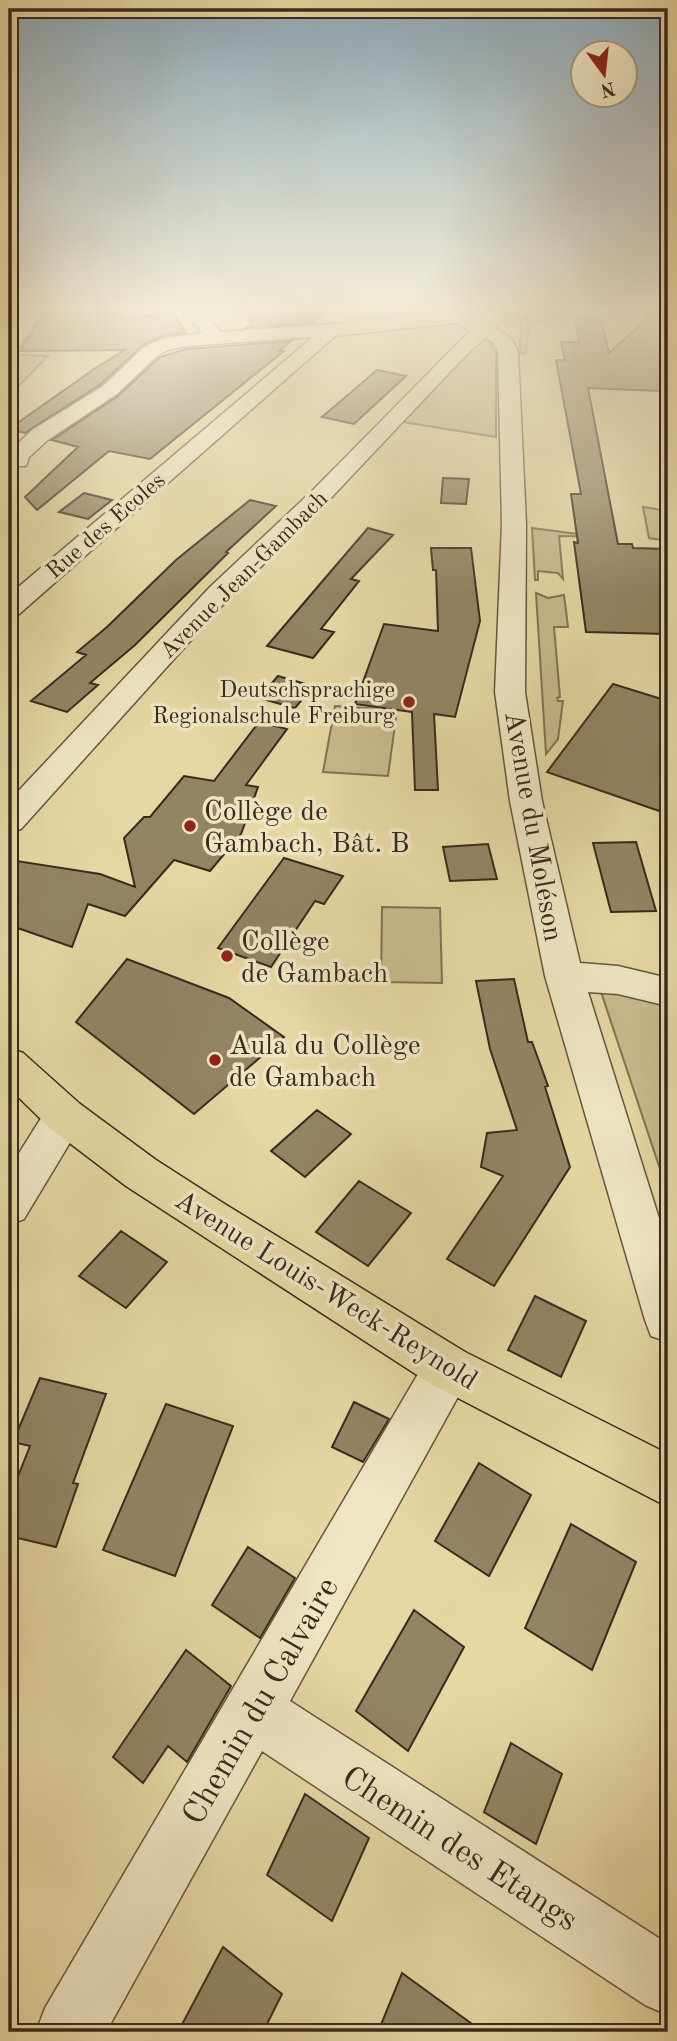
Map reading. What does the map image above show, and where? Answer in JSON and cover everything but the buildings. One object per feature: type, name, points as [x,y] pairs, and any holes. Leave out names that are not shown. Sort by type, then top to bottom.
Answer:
[{"type":"main road","name":"Avenue Louis-Weck-Reynold","points":[[9,1064],[65,1116],[206,1217],[448,1368],[668,1481]]},
{"type":"street","points":[[18,461],[17,456],[40,435],[89,403]]},
{"type":"street","name":"Rue des Ecoles","points":[[9,609],[248,403]]},
{"type":"street","name":"Avenue Jean-Gambach","points":[[9,821],[219,593],[320,496],[409,403]]},
{"type":"street","name":"Avenue du Moléson","points":[[510,403],[514,524],[510,692],[529,816],[564,976],[668,1320]]},
{"type":"street","points":[[564,976],[618,980],[668,992]]},
{"type":"street","points":[[9,1206],[65,1116]]},
{"type":"street","name":"Chemin du Calvaire","points":[[69,2032],[448,1368]]},
{"type":"street","name":"Chemin des Etangs","points":[[253,1711],[668,1982]]},
{"type":"shaded area","points":[[421,403],[496,403],[496,437],[403,422]]},
{"type":"shaded area","points":[[643,507],[668,511],[668,541],[649,538]]},
{"type":"shaded area","points":[[532,528],[601,537],[559,536],[563,579],[558,573],[538,571],[538,580],[535,580]]},
{"type":"shaded area","points":[[536,593],[548,598],[564,595],[568,627],[554,627],[560,697],[557,698],[558,701],[563,701],[558,739],[546,754]]},
{"type":"shaded area","points":[[335,706],[397,710],[388,776],[323,772]]},
{"type":"shaded area","points":[[382,907],[440,908],[442,983],[381,982]]},
{"type":"shaded area","points":[[599,986],[660,1003],[668,1008],[668,1193]]},
{"type":"place","name":"Deutschsprachige Regionalschule Freiburg","points":[[409,702]]},
{"type":"place","name":"Collège de Gambach, Bât. B","points":[[190,826]]},
{"type":"place","name":"Collège de Gambach","points":[[227,956]]},
{"type":"place","name":"Aula du Collège de Gambach","points":[[215,1060]]}]
